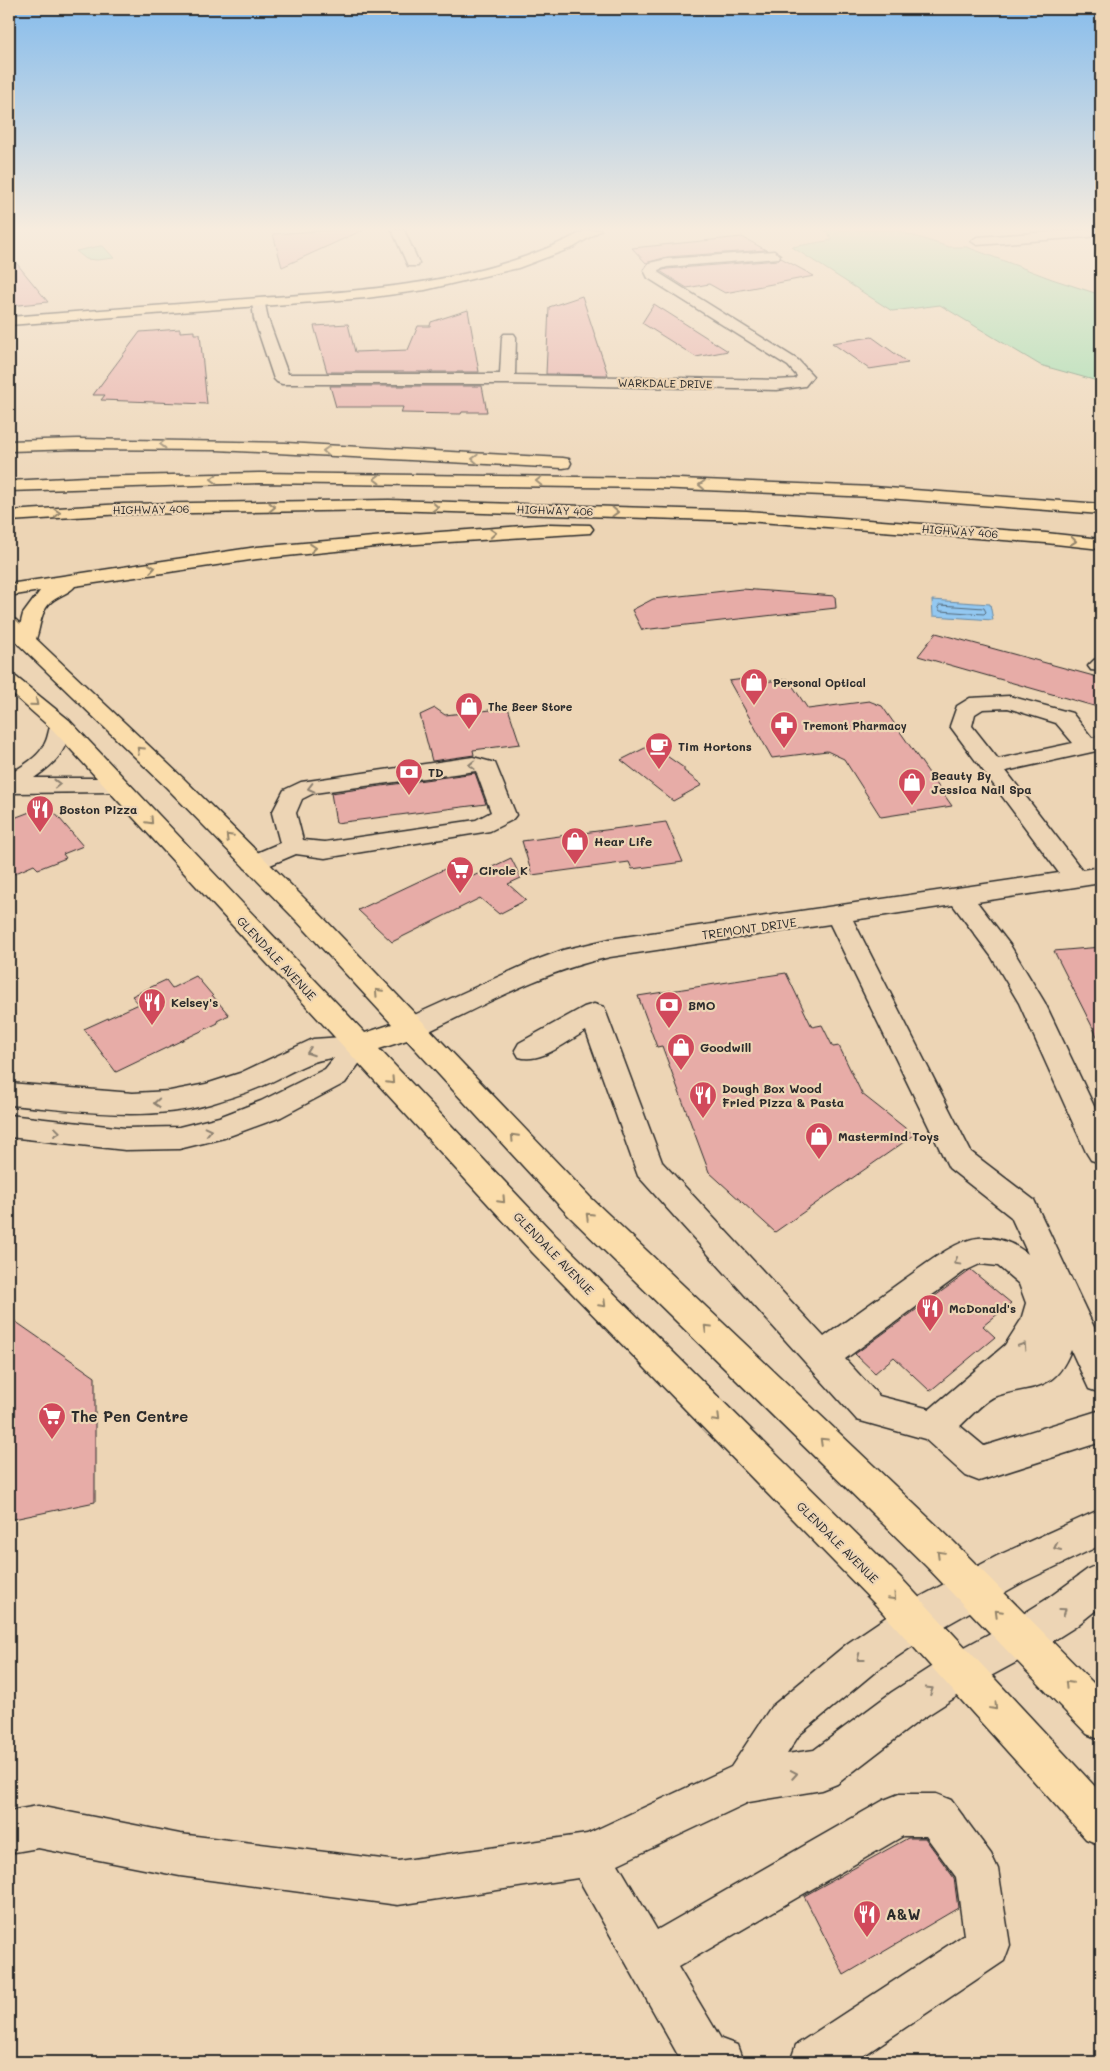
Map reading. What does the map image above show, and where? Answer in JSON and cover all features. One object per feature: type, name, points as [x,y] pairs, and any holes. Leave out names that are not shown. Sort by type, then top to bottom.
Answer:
[{"type":"main road","points":[[9,446],[62,444],[224,445],[581,464]]},
{"type":"main road","points":[[629,466],[1101,509]]},
{"type":"main road","points":[[9,486],[86,482],[259,478],[627,482],[874,492],[1082,506]]},
{"type":"main road","name":"HIGHWAY 406","points":[[9,516],[123,509],[389,505],[747,516],[1046,538],[1101,544]]},
{"type":"main road","points":[[9,590],[257,553],[550,529],[716,527],[1046,538]]},
{"type":"main road","points":[[26,641],[36,604],[63,585],[104,575]]},
{"type":"main road","points":[[9,624],[175,783],[254,863],[579,1206],[974,1589],[1101,1720]]},
{"type":"main road","name":"GLENDALE AVENUE","points":[[9,682],[60,726],[117,785],[544,1244],[914,1620],[962,1670],[1101,1824]]},
{"type":"main road","points":[[358,1046],[411,1028]]},
{"type":"street","name":"WARKDALE DRIVE","points":[[264,327],[282,379],[507,380],[776,385],[800,383],[805,376],[793,363],[735,327]]},
{"type":"street","points":[[507,380],[509,337]]},
{"type":"street","points":[[1076,879],[961,726],[964,711],[978,703],[1009,702],[1064,718],[1094,745]]},
{"type":"street","points":[[9,785],[44,761],[56,745],[60,726]]},
{"type":"street","points":[[992,767],[1094,745]]},
{"type":"street","points":[[254,863],[293,846],[325,850],[482,826],[504,815],[487,768],[481,765],[473,764],[309,787],[292,795],[284,813],[293,846]]},
{"type":"street","points":[[9,785],[117,785]]},
{"type":"street","name":"TREMONT DRIVE","points":[[411,1028],[540,968],[572,956],[610,948],[1101,875]]},
{"type":"street","points":[[960,897],[1001,951],[1032,1003],[1101,1152]]},
{"type":"street","points":[[838,915],[960,1160],[1023,1209],[1101,1378]]},
{"type":"street","points":[[529,1050],[594,1014],[649,1168],[869,1409],[935,1426],[979,1464],[1101,1426]]},
{"type":"street","points":[[9,1094],[133,1104],[170,1102],[208,1094],[250,1080],[313,1049],[358,1046]]},
{"type":"street","points":[[9,1126],[125,1139],[179,1138],[215,1129],[271,1109],[335,1076],[358,1046]]},
{"type":"street","points":[[821,1358],[954,1262],[978,1251],[1006,1254],[1032,1276],[1055,1338],[1053,1357],[1038,1372],[1016,1378],[985,1382],[935,1426]]},
{"type":"street","points":[[746,1782],[785,1722],[862,1657],[914,1620],[1010,1569],[1101,1527]]},
{"type":"street","points":[[9,1832],[38,1827],[180,1855],[398,1883],[589,1856],[746,1782],[822,1769],[906,1706],[962,1670],[1061,1613],[1101,1582]]},
{"type":"street","points":[[649,1959],[899,1815],[936,1815],[976,1869],[988,1945],[813,2062]]},
{"type":"street","points":[[589,1856],[705,2057],[720,2062]]},
{"type":"green space","points":[[976,327],[1101,327],[1101,382],[1040,365]]},
{"type":"water","points":[[932,600],[990,604],[993,620],[933,616]]},
{"type":"building","points":[[314,327],[349,327],[355,352],[408,350],[418,327],[471,327],[479,372],[327,372]]},
{"type":"building","points":[[548,327],[592,327],[608,375],[546,374]]},
{"type":"building","points":[[648,327],[690,327],[728,351],[696,357]]},
{"type":"building","points":[[180,329],[180,332],[194,331],[194,334],[200,334],[207,404],[101,400],[105,395],[93,395],[140,332]]},
{"type":"building","points":[[872,337],[908,363],[869,369],[832,343]]},
{"type":"building","points":[[330,386],[482,386],[487,412],[462,412],[461,414],[401,413],[403,407],[336,407]]},
{"type":"building","points":[[742,589],[835,596],[836,608],[642,630],[632,610],[653,599]]},
{"type":"building","points":[[936,633],[1101,678],[1101,708],[918,656]]},
{"type":"building","points":[[760,677],[763,682],[788,679],[808,709],[869,701],[882,706],[952,806],[881,817],[844,759],[827,751],[772,758],[729,681]]},
{"type":"building","name":"The Beer Store","points":[[435,708],[445,715],[508,708],[520,744],[473,750],[474,755],[432,761],[420,715]]},
{"type":"building","name":"Tim Hortons","points":[[651,745],[684,768],[684,771],[702,785],[673,801],[621,760]]},
{"type":"building","name":"TD","points":[[475,773],[486,804],[336,823],[331,793]]},
{"type":"building","name":"Boston Pizza","points":[[48,805],[83,846],[63,854],[66,858],[38,869],[34,865],[9,876],[9,820]]},
{"type":"building","points":[[666,822],[683,862],[632,869],[629,862],[532,875],[522,841]]},
{"type":"building","points":[[511,858],[521,878],[508,884],[526,900],[499,914],[480,898],[392,942],[358,910],[449,867],[465,880]]},
{"type":"building","points":[[1101,947],[1101,1044],[1054,951]]},
{"type":"building","points":[[786,973],[812,1027],[822,1025],[833,1047],[839,1046],[862,1094],[914,1135],[775,1232],[709,1172],[662,1046],[657,1047],[638,996]]},
{"type":"building","name":"Kelsey's","points":[[196,976],[229,1015],[217,1021],[218,1023],[116,1072],[84,1029],[139,1004],[132,996],[166,980],[172,988]]},
{"type":"building","name":"McDonald's","points":[[971,1270],[1011,1303],[983,1326],[995,1337],[930,1391],[894,1357],[875,1373],[855,1354]]},
{"type":"building","name":"The Pen Centre","points":[[9,1317],[95,1377],[95,1502],[9,1520]]},
{"type":"building","name":"A&W","points":[[908,1838],[925,1838],[954,1878],[958,1908],[844,1975],[804,1896]]},
{"type":"place","name":"Personal Optical","points":[[754,706]]},
{"type":"place","name":"The Beer Store","points":[[469,730]]},
{"type":"place","name":"Tremont Pharmacy","points":[[784,749]]},
{"type":"place","name":"Tim Hortons","points":[[659,770]]},
{"type":"place","name":"TD","points":[[409,796]]},
{"type":"place","name":"Beauty By Jessica Nail Spa","points":[[912,806]]},
{"type":"place","name":"Boston Pizza","points":[[40,833]]},
{"type":"place","name":"Hear Life","points":[[575,865]]},
{"type":"place","name":"Circle K","points":[[460,894]]},
{"type":"place","name":"Kelsey's","points":[[152,1026]]},
{"type":"place","name":"BMO","points":[[669,1029]]},
{"type":"place","name":"Goodwill","points":[[681,1071]]},
{"type":"place","name":"Dough Box Wood Fried Pizza & Pasta","points":[[703,1119]]},
{"type":"place","name":"Mastermind Toys","points":[[819,1160]]},
{"type":"place","name":"McDonald's","points":[[930,1332]]},
{"type":"place","name":"The Pen Centre","points":[[52,1440]]},
{"type":"place","name":"A&W","points":[[867,1938]]}]
